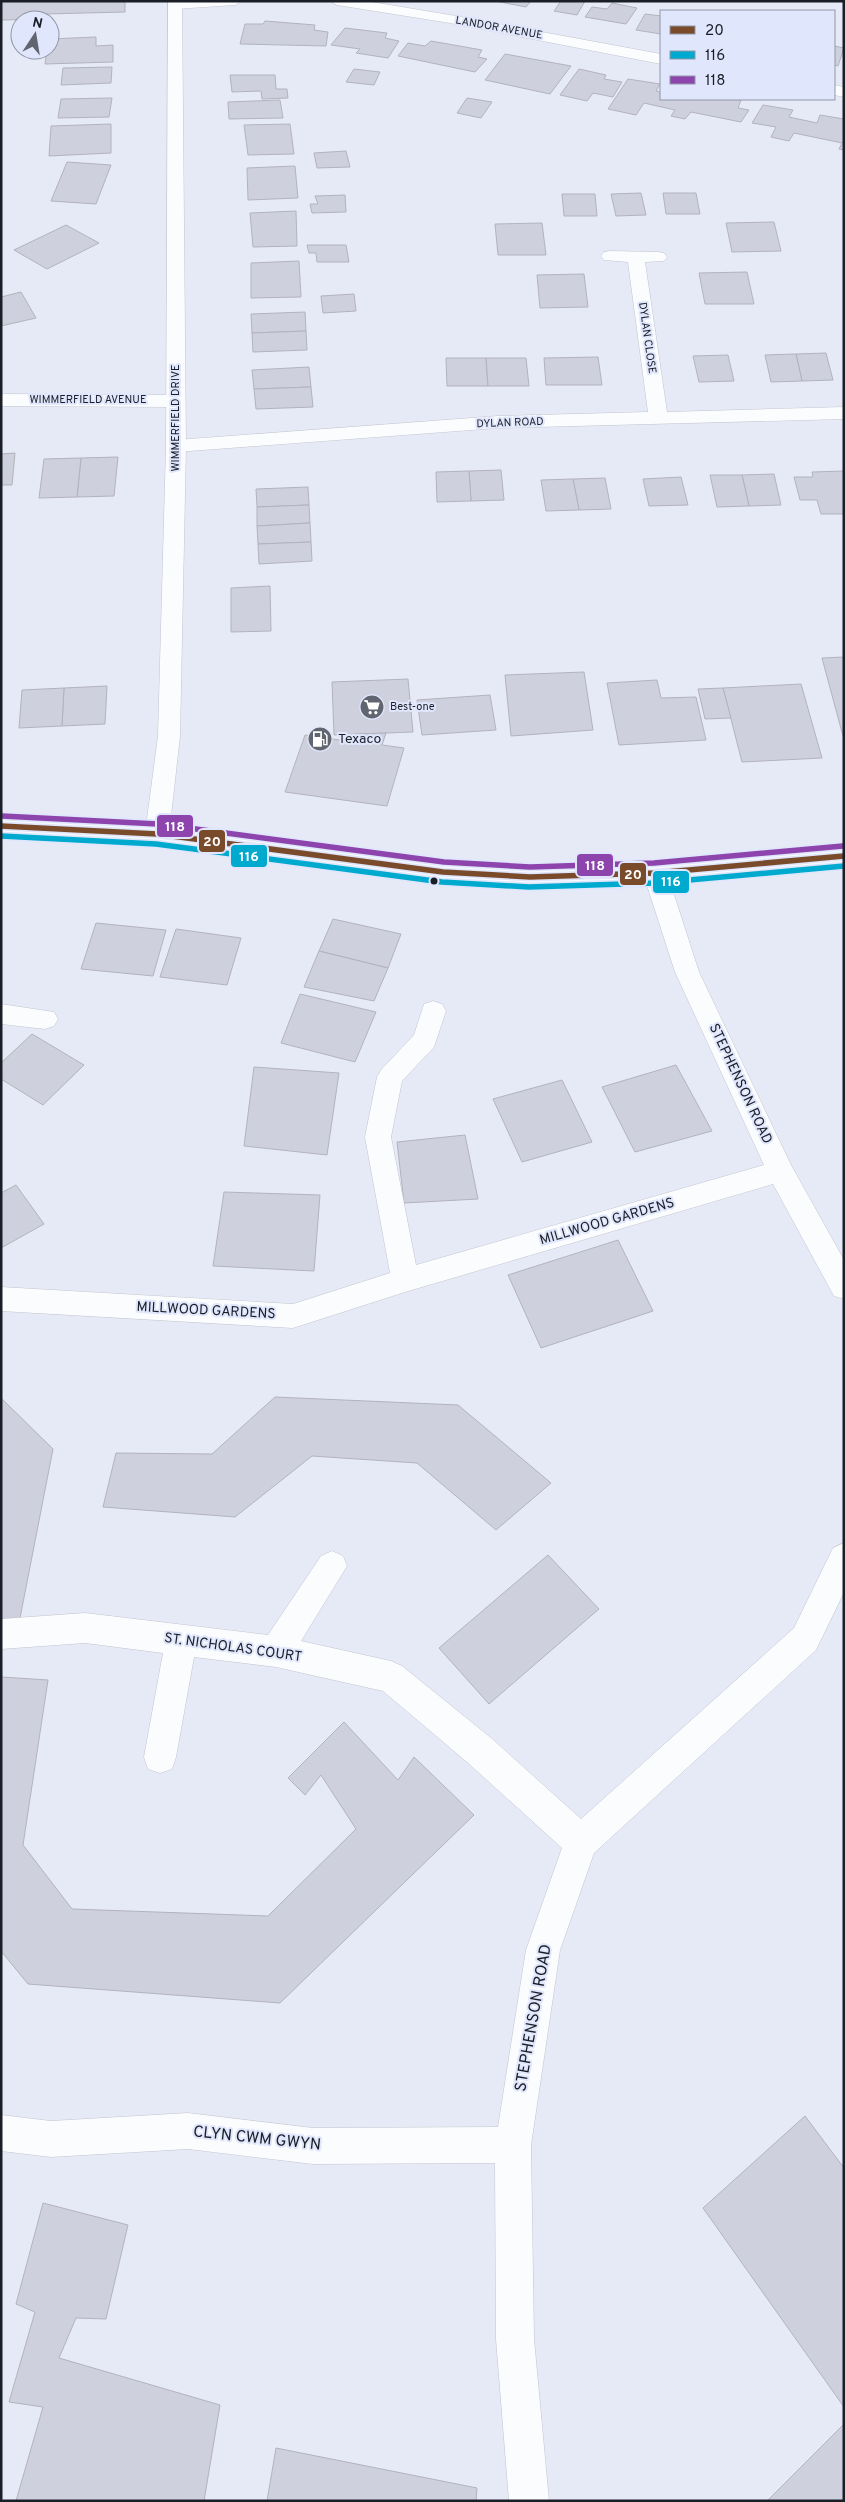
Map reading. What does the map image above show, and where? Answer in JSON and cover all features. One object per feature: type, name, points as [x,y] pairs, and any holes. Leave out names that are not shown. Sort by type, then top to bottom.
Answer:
[{"type":"street","points":[[175,3],[235,1]]},
{"type":"street","name":"LANDOR AVENUE","points":[[337,1],[660,58]]},
{"type":"street","name":"WIMMERFIELD DRIVE","points":[[157,834],[169,736],[176,446],[175,3]]},
{"type":"street","points":[[610,256],[658,257]]},
{"type":"street","name":"DYLAN CLOSE","points":[[636,257],[658,418]]},
{"type":"street","name":"WIMMERFIELD AVENUE","points":[[1,400],[176,401]]},
{"type":"street","name":"DYLAN ROAD","points":[[176,446],[498,422],[844,413]]},
{"type":"street","points":[[1,826],[157,834],[443,872],[530,877],[655,873],[844,856]]},
{"type":"street","name":"STEPHENSON ROAD","points":[[655,873],[687,972],[780,1171],[844,1287]]},
{"type":"street","points":[[405,1280],[378,1136],[390,1077],[425,1040],[433,1011]]},
{"type":"street","points":[[1,1014],[45,1019]]},
{"type":"street","name":"MILLWOOD GARDENS","points":[[1,1299],[293,1316],[405,1280],[780,1171]]},
{"type":"street","name":"STEPHENSON ROAD","points":[[529,2501],[515,2340],[512,2145],[543,1950],[581,1842],[805,1639],[844,1558]]},
{"type":"street","points":[[276,1651],[332,1566]]},
{"type":"street","name":"ST. NICHOLAS COURT","points":[[1,1634],[85,1628],[276,1651],[391,1677],[479,1750],[581,1842]]},
{"type":"street","points":[[160,1757],[181,1640]]},
{"type":"street","name":"CLYN CWM GWYN","points":[[1,2133],[51,2140],[188,2131],[313,2146],[512,2145]]},
{"type":"building","points":[[1,1],[125,1],[125,12],[60,14],[60,10],[10,10],[10,20],[1,20]]},
{"type":"building","points":[[495,1],[531,1],[526,7]]},
{"type":"building","points":[[561,1],[585,1],[577,15],[554,11]]},
{"type":"building","points":[[612,3],[637,8],[626,24],[585,17],[592,7],[607,9]]},
{"type":"building","points":[[645,14],[660,16],[660,34],[636,30]]},
{"type":"building","points":[[265,21],[315,25],[314,30],[328,32],[326,46],[240,44],[245,24],[263,24]]},
{"type":"building","points":[[345,28],[387,33],[385,38],[399,41],[388,58],[356,53],[360,49],[331,45]]},
{"type":"building","points":[[96,37],[96,46],[113,45],[113,62],[45,64],[46,60],[60,60],[60,39]]},
{"type":"building","points":[[431,41],[482,50],[478,57],[487,59],[475,72],[398,56],[408,43],[425,46]]},
{"type":"building","points":[[835,46],[844,48],[838,66],[835,65]]},
{"type":"building","points":[[505,54],[571,66],[550,94],[485,80]]},
{"type":"building","points":[[112,67],[111,83],[61,85],[63,68]]},
{"type":"building","points":[[354,69],[380,72],[374,85],[346,82]]},
{"type":"building","points":[[579,69],[606,75],[604,79],[622,82],[613,97],[593,93],[587,101],[560,95]]},
{"type":"building","points":[[230,75],[275,75],[276,89],[287,89],[288,98],[262,99],[261,91],[232,92]]},
{"type":"building","points":[[628,79],[660,84],[656,91],[660,92],[660,100],[741,100],[738,108],[749,110],[741,122],[691,112],[685,119],[671,116],[675,110],[644,103],[636,115],[608,109]]},
{"type":"building","points":[[112,98],[109,117],[58,118],[61,99]]},
{"type":"building","points":[[467,98],[492,102],[481,118],[457,113]]},
{"type":"building","points":[[280,100],[283,118],[229,119],[228,102]]},
{"type":"building","points":[[763,105],[793,110],[789,117],[817,123],[820,115],[844,119],[844,150],[839,149],[842,143],[794,133],[789,141],[771,137],[776,127],[752,123]]},
{"type":"building","points":[[111,124],[111,153],[49,156],[51,126]]},
{"type":"building","points":[[290,124],[294,154],[248,155],[244,125]]},
{"type":"building","points":[[346,151],[350,167],[317,168],[314,153]]},
{"type":"building","points":[[67,162],[111,165],[96,204],[51,201]]},
{"type":"building","points":[[295,166],[298,198],[248,200],[247,168]]},
{"type":"building","points":[[641,193],[646,215],[616,216],[611,194]]},
{"type":"building","points":[[663,193],[696,193],[700,214],[666,214]]},
{"type":"building","points":[[562,194],[595,194],[597,216],[564,216]]},
{"type":"building","points":[[345,195],[346,212],[312,213],[310,204],[318,204],[315,196]]},
{"type":"building","points":[[296,211],[297,246],[253,247],[250,213]]},
{"type":"building","points":[[774,222],[781,251],[732,252],[726,223]]},
{"type":"building","points":[[542,223],[546,255],[498,255],[495,224]]},
{"type":"building","points":[[66,225],[99,243],[47,269],[14,250]]},
{"type":"building","points":[[307,245],[346,245],[349,262],[317,262],[316,253],[309,253]]},
{"type":"building","points":[[299,261],[301,297],[251,298],[251,263]]},
{"type":"building","points":[[747,272],[754,304],[705,304],[699,273]]},
{"type":"building","points":[[584,274],[588,307],[540,308],[537,275]]},
{"type":"building","points":[[21,292],[36,318],[1,326],[1,297]]},
{"type":"building","points":[[354,294],[356,311],[323,313],[321,296]]},
{"type":"building","points":[[305,312],[306,331],[252,333],[251,314]]},
{"type":"building","points":[[306,331],[307,350],[253,352],[252,333]]},
{"type":"building","points":[[826,353],[833,380],[802,381],[796,354]]},
{"type":"building","points":[[796,354],[802,381],[771,382],[765,355]]},
{"type":"building","points":[[728,355],[734,381],[699,382],[693,356]]},
{"type":"building","points":[[598,357],[602,385],[546,385],[544,358]]},
{"type":"building","points":[[446,358],[486,358],[488,386],[447,386]]},
{"type":"building","points":[[486,358],[526,358],[529,386],[488,386]]},
{"type":"building","points":[[309,367],[311,387],[254,389],[252,370]]},
{"type":"building","points":[[311,387],[313,407],[256,409],[254,389]]},
{"type":"building","points":[[15,453],[12,485],[1,485],[1,454]]},
{"type":"building","points":[[118,457],[114,496],[77,497],[81,458]]},
{"type":"building","points":[[81,458],[77,497],[39,498],[44,459]]},
{"type":"building","points":[[501,470],[504,500],[471,501],[469,471]]},
{"type":"building","points":[[469,471],[471,501],[437,502],[436,472]]},
{"type":"building","points":[[844,471],[844,514],[821,514],[817,500],[800,500],[794,477],[813,477],[812,472]]},
{"type":"building","points":[[774,474],[781,505],[749,506],[742,475]]},
{"type":"building","points":[[710,475],[742,475],[749,506],[717,507]]},
{"type":"building","points":[[681,477],[688,505],[649,506],[643,479]]},
{"type":"building","points":[[605,478],[611,509],[579,510],[573,479]]},
{"type":"building","points":[[573,479],[579,510],[546,511],[541,480]]},
{"type":"building","points":[[308,487],[309,505],[257,507],[256,489]]},
{"type":"building","points":[[309,505],[310,523],[257,526],[257,507]]},
{"type":"building","points":[[310,523],[311,542],[258,544],[257,526]]},
{"type":"building","points":[[311,542],[312,561],[259,564],[258,544]]},
{"type":"building","points":[[270,586],[271,631],[231,632],[231,588]]},
{"type":"building","points":[[844,657],[844,736],[843,736],[822,658]]},
{"type":"building","points":[[584,672],[593,730],[511,736],[505,675]]},
{"type":"building","name":"Best-one","points":[[408,679],[413,732],[334,735],[332,682]]},
{"type":"building","points":[[657,680],[661,698],[696,697],[706,740],[619,745],[607,683]]},
{"type":"building","points":[[801,684],[822,758],[742,762],[723,688]]},
{"type":"building","points":[[107,686],[105,724],[62,726],[64,688]]},
{"type":"building","points":[[64,688],[62,726],[19,728],[22,690]]},
{"type":"building","points":[[723,688],[731,718],[705,719],[698,689]]},
{"type":"building","points":[[490,695],[496,730],[422,735],[417,700]]},
{"type":"building","points":[[386,733],[382,745],[404,748],[387,806],[285,792],[305,735],[353,742],[356,734]]},
{"type":"building","points":[[333,919],[401,934],[388,968],[319,951]]},
{"type":"building","points":[[96,923],[166,930],[153,976],[81,969]]},
{"type":"building","points":[[176,929],[241,938],[227,985],[160,977]]},
{"type":"building","points":[[319,951],[388,968],[374,1001],[304,987]]},
{"type":"building","points":[[300,994],[376,1012],[355,1062],[281,1043]]},
{"type":"building","points":[[32,1034],[84,1065],[43,1105],[1,1079],[1,1063]]},
{"type":"building","points":[[676,1065],[712,1131],[635,1152],[602,1087]]},
{"type":"building","points":[[254,1067],[339,1073],[327,1155],[244,1146]]},
{"type":"building","points":[[562,1080],[592,1142],[522,1162],[493,1099]]},
{"type":"building","points":[[465,1135],[478,1199],[404,1203],[397,1142]]},
{"type":"building","points":[[16,1185],[44,1224],[1,1248],[1,1193]]},
{"type":"building","points":[[224,1192],[320,1195],[314,1271],[213,1266]]},
{"type":"building","points":[[618,1240],[653,1311],[541,1348],[508,1275]]},
{"type":"building","points":[[275,1397],[458,1405],[551,1483],[496,1530],[417,1463],[312,1456],[235,1517],[103,1507],[116,1453],[212,1454]]},
{"type":"building","points":[[1,1398],[53,1449],[20,1618],[1,1619]]},
{"type":"building","points":[[548,1555],[599,1609],[489,1704],[439,1648]]},
{"type":"building","points":[[1,1677],[48,1680],[23,1845],[72,1909],[268,1916],[356,1829],[321,1775],[305,1795],[288,1778],[344,1722],[398,1780],[414,1757],[474,1815],[280,2003],[28,1984],[1,1951]]},
{"type":"building","points":[[805,2116],[844,2168],[844,2407],[703,2208]]},
{"type":"building","points":[[43,2203],[128,2225],[106,2319],[76,2318],[59,2358],[220,2405],[204,2501],[16,2501],[43,2407],[9,2402],[35,2312],[16,2304]]},
{"type":"building","points":[[844,2424],[844,2501],[767,2501]]},
{"type":"building","points":[[276,2448],[477,2488],[476,2501],[267,2501]]},
{"type":"transit line","name":"118","points":[[2,816],[158,824],[444,862],[530,867],[654,863],[843,846]]},
{"type":"transit line","name":"20","points":[[1,826],[157,834],[443,872],[530,877],[655,873],[844,856]]},
{"type":"transit line","name":"116","points":[[1,836],[156,844],[442,882],[529,887],[656,883],[844,866]]},
{"type":"place","name":"Best-one","points":[[372,707]]},
{"type":"place","name":"Texaco","points":[[320,739]]}]
